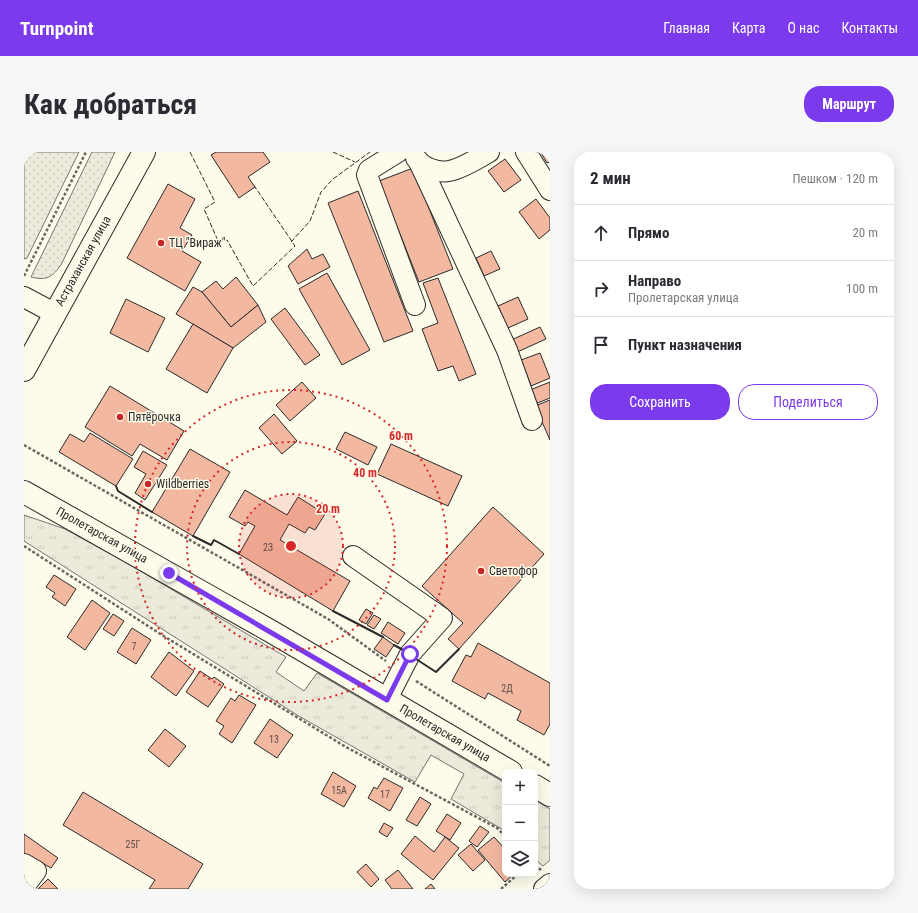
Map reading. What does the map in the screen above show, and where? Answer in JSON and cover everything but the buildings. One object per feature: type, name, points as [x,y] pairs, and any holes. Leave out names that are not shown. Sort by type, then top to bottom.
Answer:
[{"type":"main road","name":"Астраханская улица","points":[[24,370],[54,313],[144,152]]},
{"type":"main road","name":"Пролетарская улица","points":[[24,492],[272,632],[506,769]]},
{"type":"main road","points":[[538,788],[550,795]]},
{"type":"street","points":[[398,152],[369,170],[366,175],[415,305]]},
{"type":"street","points":[[417,158],[435,170],[449,171],[489,152]]},
{"type":"street","points":[[526,152],[550,190]]},
{"type":"street","points":[[417,158],[507,350],[532,420]]},
{"type":"street","points":[[24,297],[54,313]]},
{"type":"street","points":[[352,556],[442,618],[410,654],[387,700]]},
{"type":"street","points":[[24,864],[36,871],[24,887]]},
{"type":"street","points":[[544,889],[550,884]]},
{"type":"path","points":[[24,276],[25,269],[86,152]]},
{"type":"path","points":[[24,445],[328,619],[402,672],[550,766]]},
{"type":"path","points":[[24,546],[162,635],[346,748],[497,828],[502,833]]},
{"type":"path","points":[[501,889],[515,877]]},
{"type":"green space","points":[[24,152],[79,152],[27,258],[24,259]]},
{"type":"green space","points":[[92,152],[115,152],[61,265],[49,277],[31,277]]},
{"type":"green space","points":[[24,515],[65,529],[127,563],[286,657],[276,672],[304,691],[317,673],[502,781],[502,829],[451,799],[464,774],[431,755],[415,782],[297,715],[24,541]]},
{"type":"green space","points":[[538,802],[550,809],[550,860],[543,866],[538,862]]},
{"type":"fence","points":[[190,152],[215,202],[204,209],[219,243],[227,240],[253,286],[295,246],[255,187]]},
{"type":"fence","points":[[333,152],[355,162]]},
{"type":"fence","points":[[291,242],[310,221],[321,192],[333,179],[370,152]]},
{"type":"wall","points":[[116,486],[118,491],[152,512]]},
{"type":"wall","points":[[193,536],[211,545],[214,540],[239,554]]},
{"type":"wall","points":[[333,611],[383,637]]},
{"type":"wall","points":[[394,645],[405,651]]},
{"type":"wall","points":[[416,659],[436,672],[459,649]]},
{"type":"place","name":"ТЦ \"Вираж\"","points":[[161,243]]},
{"type":"place","name":"Пятёрочка","points":[[120,417]]},
{"type":"place","name":"Wildberries","points":[[148,484]]},
{"type":"place","name":"Светофор","points":[[481,571]]},
{"type":"route","points":[[169,573],[387,700],[410,654]]}]
